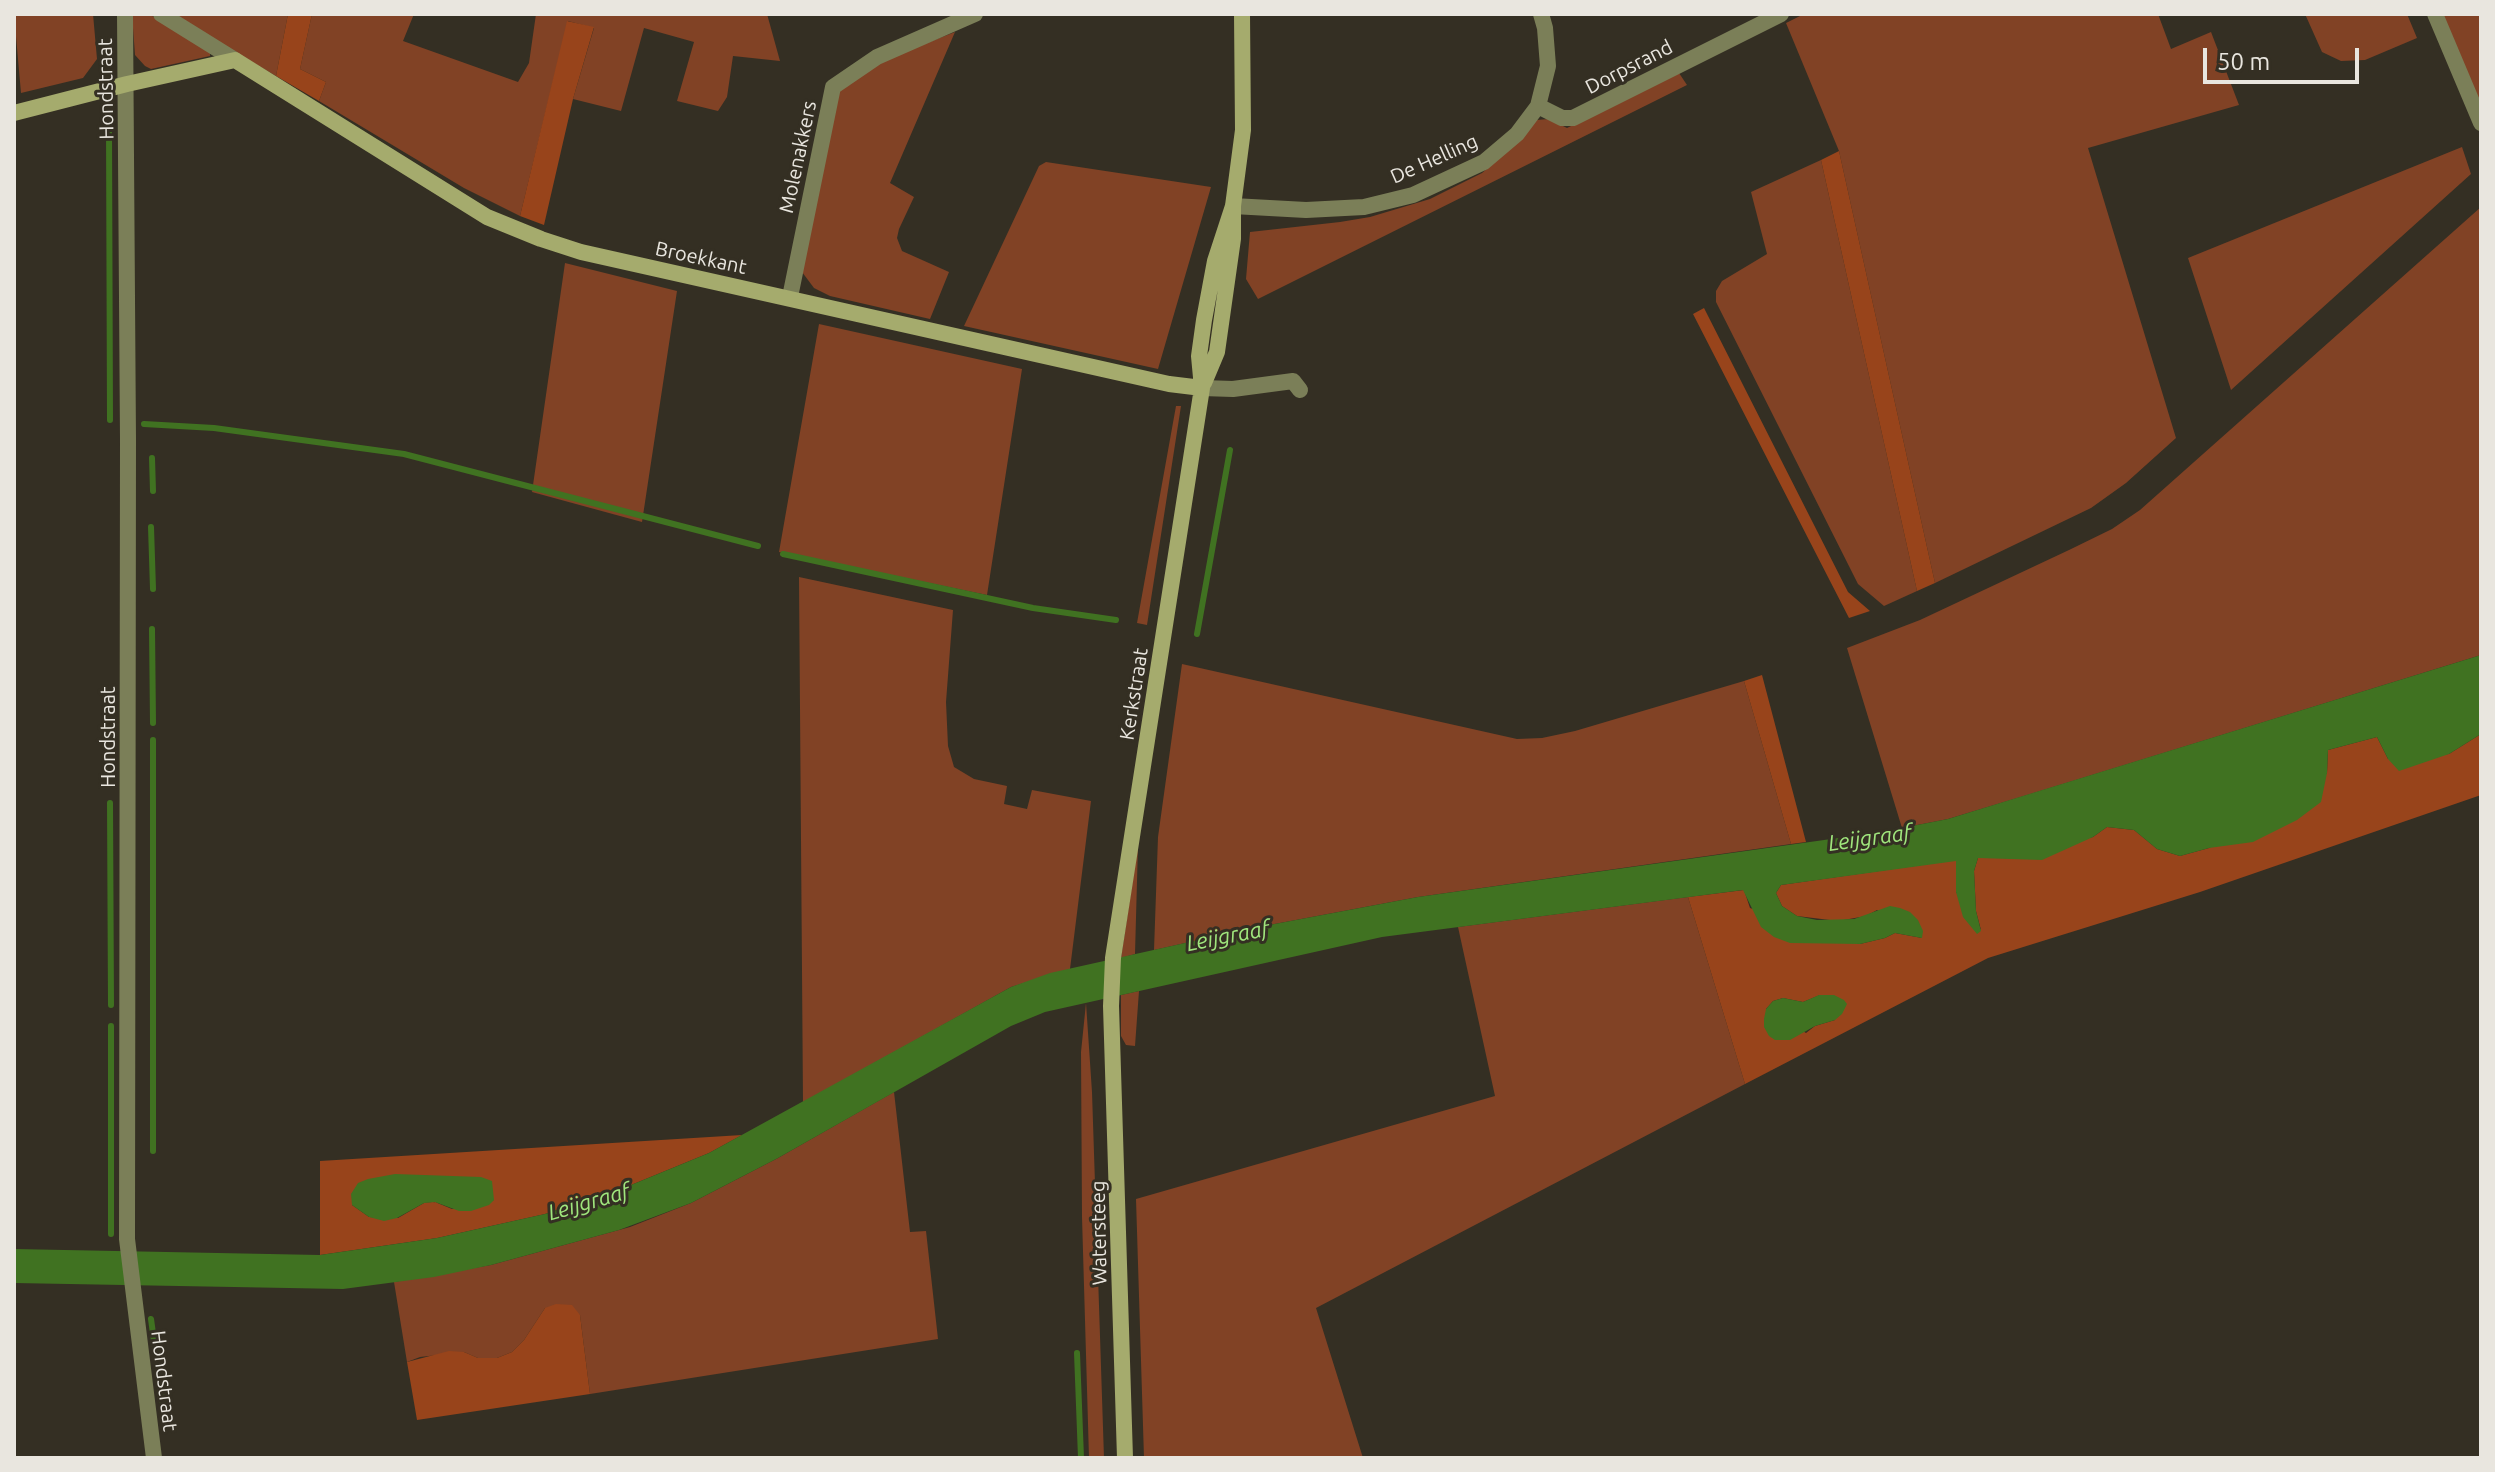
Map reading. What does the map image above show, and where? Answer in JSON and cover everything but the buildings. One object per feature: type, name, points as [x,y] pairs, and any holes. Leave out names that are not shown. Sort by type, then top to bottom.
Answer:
[{"type":"street","name":"Hondstraat","points":[[125,14],[128,1248],[154,1458]]},
{"type":"street","name":"Broekkant","points":[[161,14],[487,217],[581,252],[1169,384],[1202,388]]},
{"type":"street","name":"Molenakkers","points":[[790,297],[833,87],[877,57],[975,14]]},
{"type":"street","name":"Kerkstraat","points":[[1111,1006],[1113,958],[1202,388],[1199,356],[1204,320],[1215,261],[1233,206],[1243,130],[1242,14]]},
{"type":"street","name":"De Helling","points":[[1233,206],[1321,210],[1364,207],[1413,195],[1484,162],[1517,134],[1538,106],[1548,66],[1541,14]]},
{"type":"street","name":"Dorpsrand","points":[[1538,106],[1562,118],[1573,118],[1781,14]]},
{"type":"street","points":[[2435,14],[2481,123]]},
{"type":"street","points":[[14,113],[235,60]]},
{"type":"street","points":[[1202,388],[1233,389],[1293,381],[1300,390]]},
{"type":"street","name":"Watersteeg","points":[[1111,1006],[1125,1458]]},
{"type":"shaded area","points":[[14,14],[93,14],[97,59],[83,78],[21,93]]},
{"type":"shaded area","points":[[132,14],[149,14],[183,34],[210,56],[151,69],[145,66],[135,55]]},
{"type":"shaded area","points":[[175,14],[288,14],[276,76],[217,41]]},
{"type":"shaded area","points":[[288,14],[312,14],[300,69],[326,82],[319,101],[276,76]]},
{"type":"shaded area","points":[[312,14],[414,14],[403,41],[518,82],[529,63],[536,14],[767,14],[780,61],[733,56],[727,97],[718,111],[677,101],[694,42],[644,28],[621,111],[573,99],[594,28],[568,21],[520,216],[464,188],[319,101],[326,82],[300,69]]},
{"type":"shaded area","points":[[1804,14],[2158,14],[2171,49],[2211,32],[2239,105],[2088,148],[2176,438],[2126,483],[2091,508],[1935,583],[1839,151],[1786,23]]},
{"type":"shaded area","points":[[2305,14],[2407,14],[2417,38],[2365,60],[2341,61],[2322,52]]},
{"type":"shaded area","points":[[2442,14],[2481,14],[2481,109]]},
{"type":"shaded area","points":[[567,21],[594,27],[573,99],[544,225],[520,216]]},
{"type":"shaded area","points":[[955,32],[890,183],[914,197],[897,238],[902,251],[949,272],[930,319],[830,296],[814,288],[799,268],[836,78]]},
{"type":"shaded area","points":[[1679,73],[1687,85],[1258,299],[1246,279],[1250,232],[1370,217],[1430,199],[1482,173],[1520,140],[1536,120],[1549,119],[1567,128]]},
{"type":"shaded area","points":[[2462,147],[2471,174],[2231,390],[2188,258]]},
{"type":"shaded area","points":[[1839,151],[1935,583],[1917,591],[1821,160]]},
{"type":"shaded area","points":[[1821,160],[1917,591],[1884,606],[1858,584],[1716,302],[1716,291],[1722,281],[1767,254],[1751,192]]},
{"type":"shaded area","points":[[1046,162],[1211,187],[1158,369],[964,326],[1039,166]]},
{"type":"shaded area","points":[[2481,207],[2481,655],[1948,819],[1902,828],[1847,648],[1920,620],[2069,550],[2112,529],[2140,510]]},
{"type":"shaded area","points":[[565,263],[677,291],[642,522],[532,492]]},
{"type":"shaded area","points":[[1704,308],[1848,592],[1870,611],[1849,618],[1693,314]]},
{"type":"shaded area","points":[[819,324],[1022,369],[987,595],[779,552]]},
{"type":"shaded area","points":[[1176,406],[1181,406],[1147,625],[1137,623]]},
{"type":"shaded area","points":[[799,577],[953,610],[946,702],[948,746],[954,767],[974,779],[1007,786],[1004,804],[1027,809],[1032,790],[1091,801],[1070,969],[1011,987],[803,1103]]},
{"type":"shaded area","points":[[1182,664],[1517,739],[1542,738],[1575,731],[1744,681],[1791,844],[1418,897],[1154,950],[1158,837]]},
{"type":"shaded area","points":[[1762,675],[1806,842],[1791,844],[1744,681]]},
{"type":"shaded area","points":[[2481,734],[2481,795],[2200,892],[1988,958],[1745,1084],[1688,897],[1744,890],[1750,908],[1860,944],[1895,933],[1922,938],[1877,910],[1866,916],[1838,921],[1797,916],[1782,906],[1776,893],[1781,885],[1956,860],[1956,892],[1981,930],[1976,911],[1974,871],[1978,858],[2007,858],[2093,837],[2107,827],[2134,830],[2157,849],[2180,856],[2209,848],[2327,773],[2328,750],[2377,737],[2388,759],[2449,754]],"holes":[[[1820,995],[1835,1020],[1815,1026],[1806,1033],[1766,1009],[1773,1001],[1783,998],[1803,1002]]]},
{"type":"shaded area","points":[[1138,845],[1135,954],[1121,958]]},
{"type":"shaded area","points":[[1688,897],[1745,1084],[1316,1308],[1363,1458],[1144,1458],[1136,1199],[1495,1096],[1458,927]]},
{"type":"shaded area","points":[[1139,991],[1135,1046],[1126,1045],[1121,1036],[1121,995]]},
{"type":"shaded area","points":[[1086,1003],[1092,1092],[1104,1458],[1089,1458],[1082,1217],[1081,1052]]},
{"type":"shaded area","points":[[894,1092],[910,1232],[926,1231],[938,1339],[590,1394],[580,1315],[545,1308],[524,1340],[512,1352],[497,1358],[478,1358],[464,1352],[420,1357],[407,1362],[394,1282],[491,1265],[630,1227],[691,1203]]},
{"type":"shaded area","points":[[742,1135],[709,1153],[631,1185],[545,1214],[437,1238],[320,1255],[320,1161]],"holes":[[[494,1200],[452,1209],[435,1202]],[[434,1202],[424,1203],[398,1218],[369,1217],[352,1205]]]},
{"type":"shaded area","points":[[556,1304],[572,1305],[580,1315],[590,1394],[417,1420],[407,1362],[449,1351],[464,1352],[478,1358],[497,1358],[512,1352],[524,1340],[545,1308]]},
{"type":"water","name":"Leijgraaf","points":[[2481,655],[2481,734],[2449,754],[2399,771],[2388,759],[2377,737],[2328,750],[2321,802],[2297,820],[2253,842],[2180,856],[2157,849],[2134,830],[2107,827],[2093,837],[2042,860],[1978,858],[1974,871],[1976,911],[1981,931],[1977,934],[1963,917],[1956,892],[1956,861],[1781,885],[1776,893],[1782,906],[1797,916],[1817,920],[1854,919],[1890,906],[1900,908],[1918,920],[1923,931],[1922,938],[1895,933],[1860,944],[1790,943],[1774,937],[1761,927],[1743,890],[1382,937],[1045,1012],[1011,1026],[778,1158],[691,1203],[619,1230],[491,1265],[434,1277],[343,1289],[14,1283],[14,1249],[320,1255],[437,1238],[545,1214],[631,1185],[709,1153],[1011,987],[1050,973],[1248,929],[1418,897],[1881,832],[1948,819]]},
{"type":"water","points":[[1819,995],[1834,995],[1844,1000],[1847,1004],[1842,1014],[1790,1040],[1775,1040],[1769,1036],[1764,1019],[1766,1009],[1773,1001],[1783,998],[1803,1002]]},
{"type":"water","points":[[395,1174],[481,1177],[492,1181],[494,1200],[471,1211],[459,1211],[435,1202],[424,1203],[397,1218],[384,1221],[369,1217],[352,1205],[351,1194],[358,1183]]},
{"type":"waterway","points":[[109,127],[110,420]]},
{"type":"waterway","points":[[144,424],[214,428],[404,454],[758,546]]},
{"type":"waterway","points":[[1197,634],[1230,450]]},
{"type":"waterway","points":[[152,458],[153,491]]},
{"type":"waterway","points":[[151,527],[153,589]]},
{"type":"waterway","points":[[783,554],[1033,608],[1116,620]]},
{"type":"waterway","points":[[152,629],[153,723]]},
{"type":"waterway","points":[[153,740],[153,1151]]},
{"type":"waterway","points":[[110,803],[111,1005]]},
{"type":"waterway","points":[[111,1026],[111,1234]]},
{"type":"waterway","points":[[151,1319],[166,1427]]},
{"type":"waterway","points":[[1077,1353],[1081,1458]]}]
